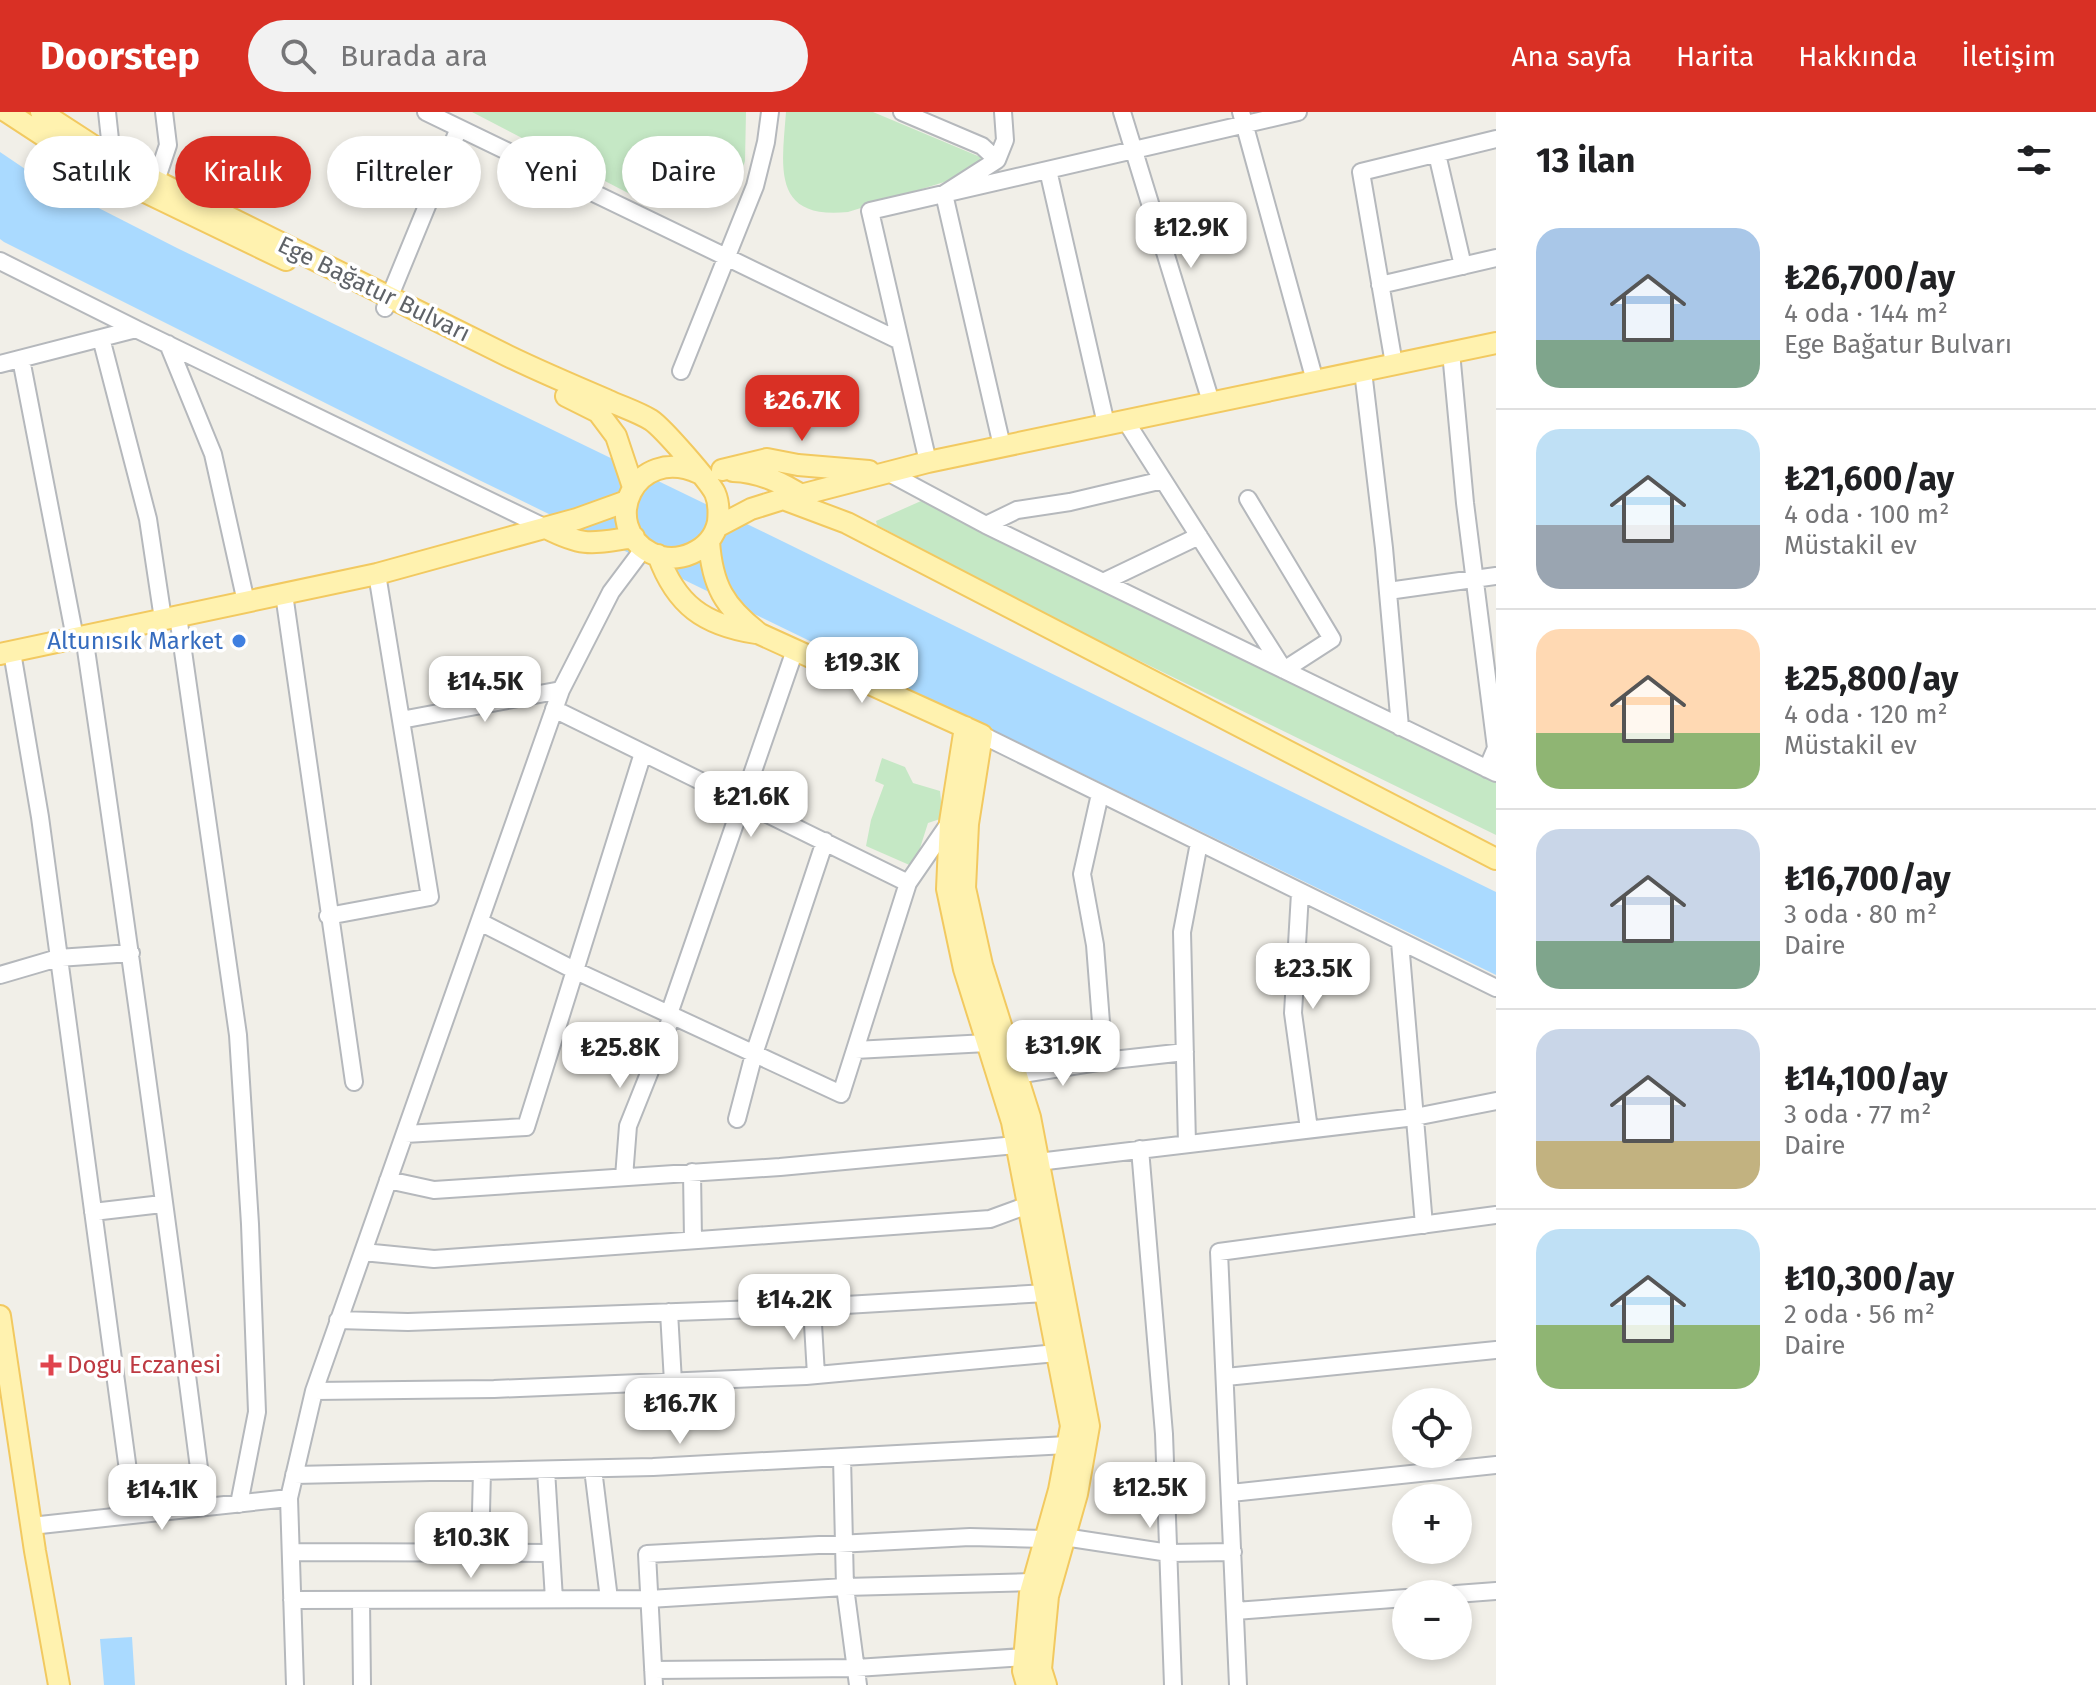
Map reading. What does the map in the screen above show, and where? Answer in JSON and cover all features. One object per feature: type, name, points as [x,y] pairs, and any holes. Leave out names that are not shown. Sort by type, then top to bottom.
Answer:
[{"type":"main road","name":"Ege Bağatur Bulvarı","points":[[7,112],[85,163],[653,421],[707,473]]},
{"type":"main road","name":"Ege Bağatur Bulvarı","points":[[39,112],[77,136]]},
{"type":"main road","name":"Ege Bağatur Bulvarı","points":[[159,183],[598,412],[616,436],[630,494]]},
{"type":"main road","points":[[546,528],[570,540],[588,544],[645,547],[682,557],[697,551],[713,534],[751,509],[792,497],[928,462],[1496,343]]},
{"type":"main road","points":[[707,473],[767,459],[798,465],[889,473]]},
{"type":"main road","points":[[760,634],[733,629],[704,617],[680,599],[626,516],[630,494],[642,476],[655,468],[670,465],[707,473],[752,472],[776,480],[792,497],[1496,859]]},
{"type":"main road","points":[[707,473],[717,496],[719,511],[713,534],[711,570],[718,591],[743,622],[760,634],[973,731]]},
{"type":"main road","points":[[847,523],[842,502],[851,487],[860,480]]},
{"type":"main road","points":[[4,650],[377,574],[546,528],[630,494]]},
{"type":"main road","points":[[973,731],[950,822],[947,889],[964,969],[1012,1122],[1071,1426],[1059,1490],[1048,1596],[1041,1669],[1046,1685]]},
{"type":"main road","points":[[973,731],[965,888],[982,965],[1030,1117],[1089,1426],[1077,1494],[1033,1582],[1023,1671],[1027,1685]]},
{"type":"main road","points":[[0,1316],[8,1422],[31,1526],[59,1685]]},
{"type":"street","points":[[39,112],[40,135]]},
{"type":"street","points":[[107,112],[110,136]]},
{"type":"street","points":[[159,172],[168,145],[164,112]]},
{"type":"street","points":[[426,112],[900,341]]},
{"type":"street","points":[[681,371],[755,186],[770,112]]},
{"type":"street","points":[[902,112],[982,146],[997,160]]},
{"type":"street","points":[[944,194],[997,160],[1005,140],[1003,112]]},
{"type":"street","points":[[1122,112],[1211,402]]},
{"type":"street","points":[[928,462],[870,211],[1133,150],[1243,118],[1298,112]]},
{"type":"street","points":[[1243,118],[1315,381]]},
{"type":"street","points":[[388,302],[459,128]]},
{"type":"street","points":[[1394,364],[1361,172],[1496,139]]},
{"type":"street","points":[[1437,154],[1463,266]]},
{"type":"street","points":[[1048,170],[1116,422],[1163,480],[1284,670]]},
{"type":"street","points":[[944,194],[1002,446]]},
{"type":"street","points":[[1380,285],[1496,258]]},
{"type":"street","points":[[0,261],[546,528]]},
{"type":"street","points":[[0,364],[136,329]]},
{"type":"street","points":[[101,338],[171,617],[238,1035],[250,1224],[257,1412],[239,1504]]},
{"type":"street","points":[[168,344],[213,454],[246,602]]},
{"type":"street","points":[[889,473],[986,525],[1492,771],[1496,748],[1474,578],[1451,352]]},
{"type":"street","points":[[21,359],[79,637],[131,953],[204,1507]]},
{"type":"street","points":[[1363,371],[1400,727]]},
{"type":"street","points":[[986,525],[1017,510],[1070,502],[1163,480]]},
{"type":"street","points":[[1248,499],[1332,639],[1284,670]]},
{"type":"street","points":[[1103,582],[1199,536]]},
{"type":"street","points":[[295,1685],[289,1498],[314,1391],[561,690],[611,592],[645,547]]},
{"type":"street","points":[[328,916],[430,897],[377,574]]},
{"type":"street","points":[[1388,591],[1496,576]]},
{"type":"street","points":[[284,594],[354,1082]]},
{"type":"street","points":[[4,650],[40,817],[134,1515]]},
{"type":"street","points":[[624,1177],[628,1126],[670,1015],[795,650]]},
{"type":"street","points":[[401,720],[561,690]]},
{"type":"street","points":[[554,709],[908,883]]},
{"type":"street","points":[[973,731],[1496,988]]},
{"type":"street","points":[[405,1134],[526,1127],[643,753]]},
{"type":"street","points":[[1100,794],[1082,874],[1095,945],[1104,1061]]},
{"type":"street","points":[[480,922],[576,971],[841,1094],[908,883],[950,822]]},
{"type":"street","points":[[737,1119],[754,1054],[825,841]]},
{"type":"street","points":[[1187,1144],[1182,932],[1199,843]]},
{"type":"street","points":[[1300,893],[1293,1013],[1309,1129]]},
{"type":"street","points":[[1400,942],[1424,1225]]},
{"type":"street","points":[[0,975],[58,958],[131,953]]},
{"type":"street","points":[[855,1050],[987,1043]]},
{"type":"street","points":[[1016,1075],[1185,1052]]},
{"type":"street","points":[[1038,1162],[1415,1117],[1496,1101]]},
{"type":"street","points":[[388,1180],[434,1190],[1016,1145]]},
{"type":"street","points":[[1140,1149],[1164,1434],[1173,1685]]},
{"type":"street","points":[[692,1172],[693,1240]]},
{"type":"street","points":[[93,1212],[162,1204]]},
{"type":"street","points":[[363,1252],[434,1259],[990,1219],[1028,1205]]},
{"type":"street","points":[[1238,1685],[1219,1252],[1496,1216]]},
{"type":"street","points":[[338,1320],[408,1322],[812,1307],[1046,1293]]},
{"type":"street","points":[[812,1307],[816,1375]]},
{"type":"street","points":[[669,1312],[673,1382]]},
{"type":"street","points":[[1226,1377],[1496,1350]]},
{"type":"street","points":[[314,1391],[494,1389],[816,1375],[1057,1353]]},
{"type":"street","points":[[294,1475],[593,1469],[1067,1445]]},
{"type":"street","points":[[842,1457],[845,1587],[857,1677]]},
{"type":"street","points":[[1231,1493],[1496,1465]]},
{"type":"street","points":[[593,1469],[609,1599]]},
{"type":"street","points":[[546,1470],[554,1599]]},
{"type":"street","points":[[480,1553],[482,1471]]},
{"type":"street","points":[[31,1526],[289,1498]]},
{"type":"street","points":[[1024,1657],[857,1677],[654,1678],[647,1554],[970,1537],[1055,1538],[1169,1553],[1233,1552]]},
{"type":"street","points":[[291,1552],[551,1553]]},
{"type":"street","points":[[292,1600],[649,1599],[845,1587],[1033,1582]]},
{"type":"street","points":[[1472,1593],[1496,1591]]},
{"type":"street","points":[[1235,1611],[1392,1599]]},
{"type":"street","points":[[361,1600],[362,1685]]},
{"type":"green space","points":[[472,112],[746,112],[744,164],[744,136],[622,136],[622,190],[606,182],[606,136],[518,136]]},
{"type":"green space","points":[[786,112],[873,112],[985,159],[986,169],[848,212],[823,212],[805,207],[793,198],[787,185],[783,152]]},
{"type":"green space","points":[[921,501],[1496,781],[1496,835],[1054,619],[877,525],[876,521]]},
{"type":"green space","points":[[882,758],[905,767],[913,783],[940,791],[943,818],[928,823],[914,867],[866,846],[871,820],[884,785],[875,781]]},
{"type":"water","points":[[0,152],[24,168],[24,208],[99,208],[1496,892],[1496,975],[479,480],[0,239]]},
{"type":"water","points":[[132,1637],[135,1685],[104,1685],[100,1639]]},
{"type":"place","name":"Altunısık Market","points":[[239,641]]},
{"type":"place","name":"Dogu Eczanesi","points":[[51,1365]]}]
